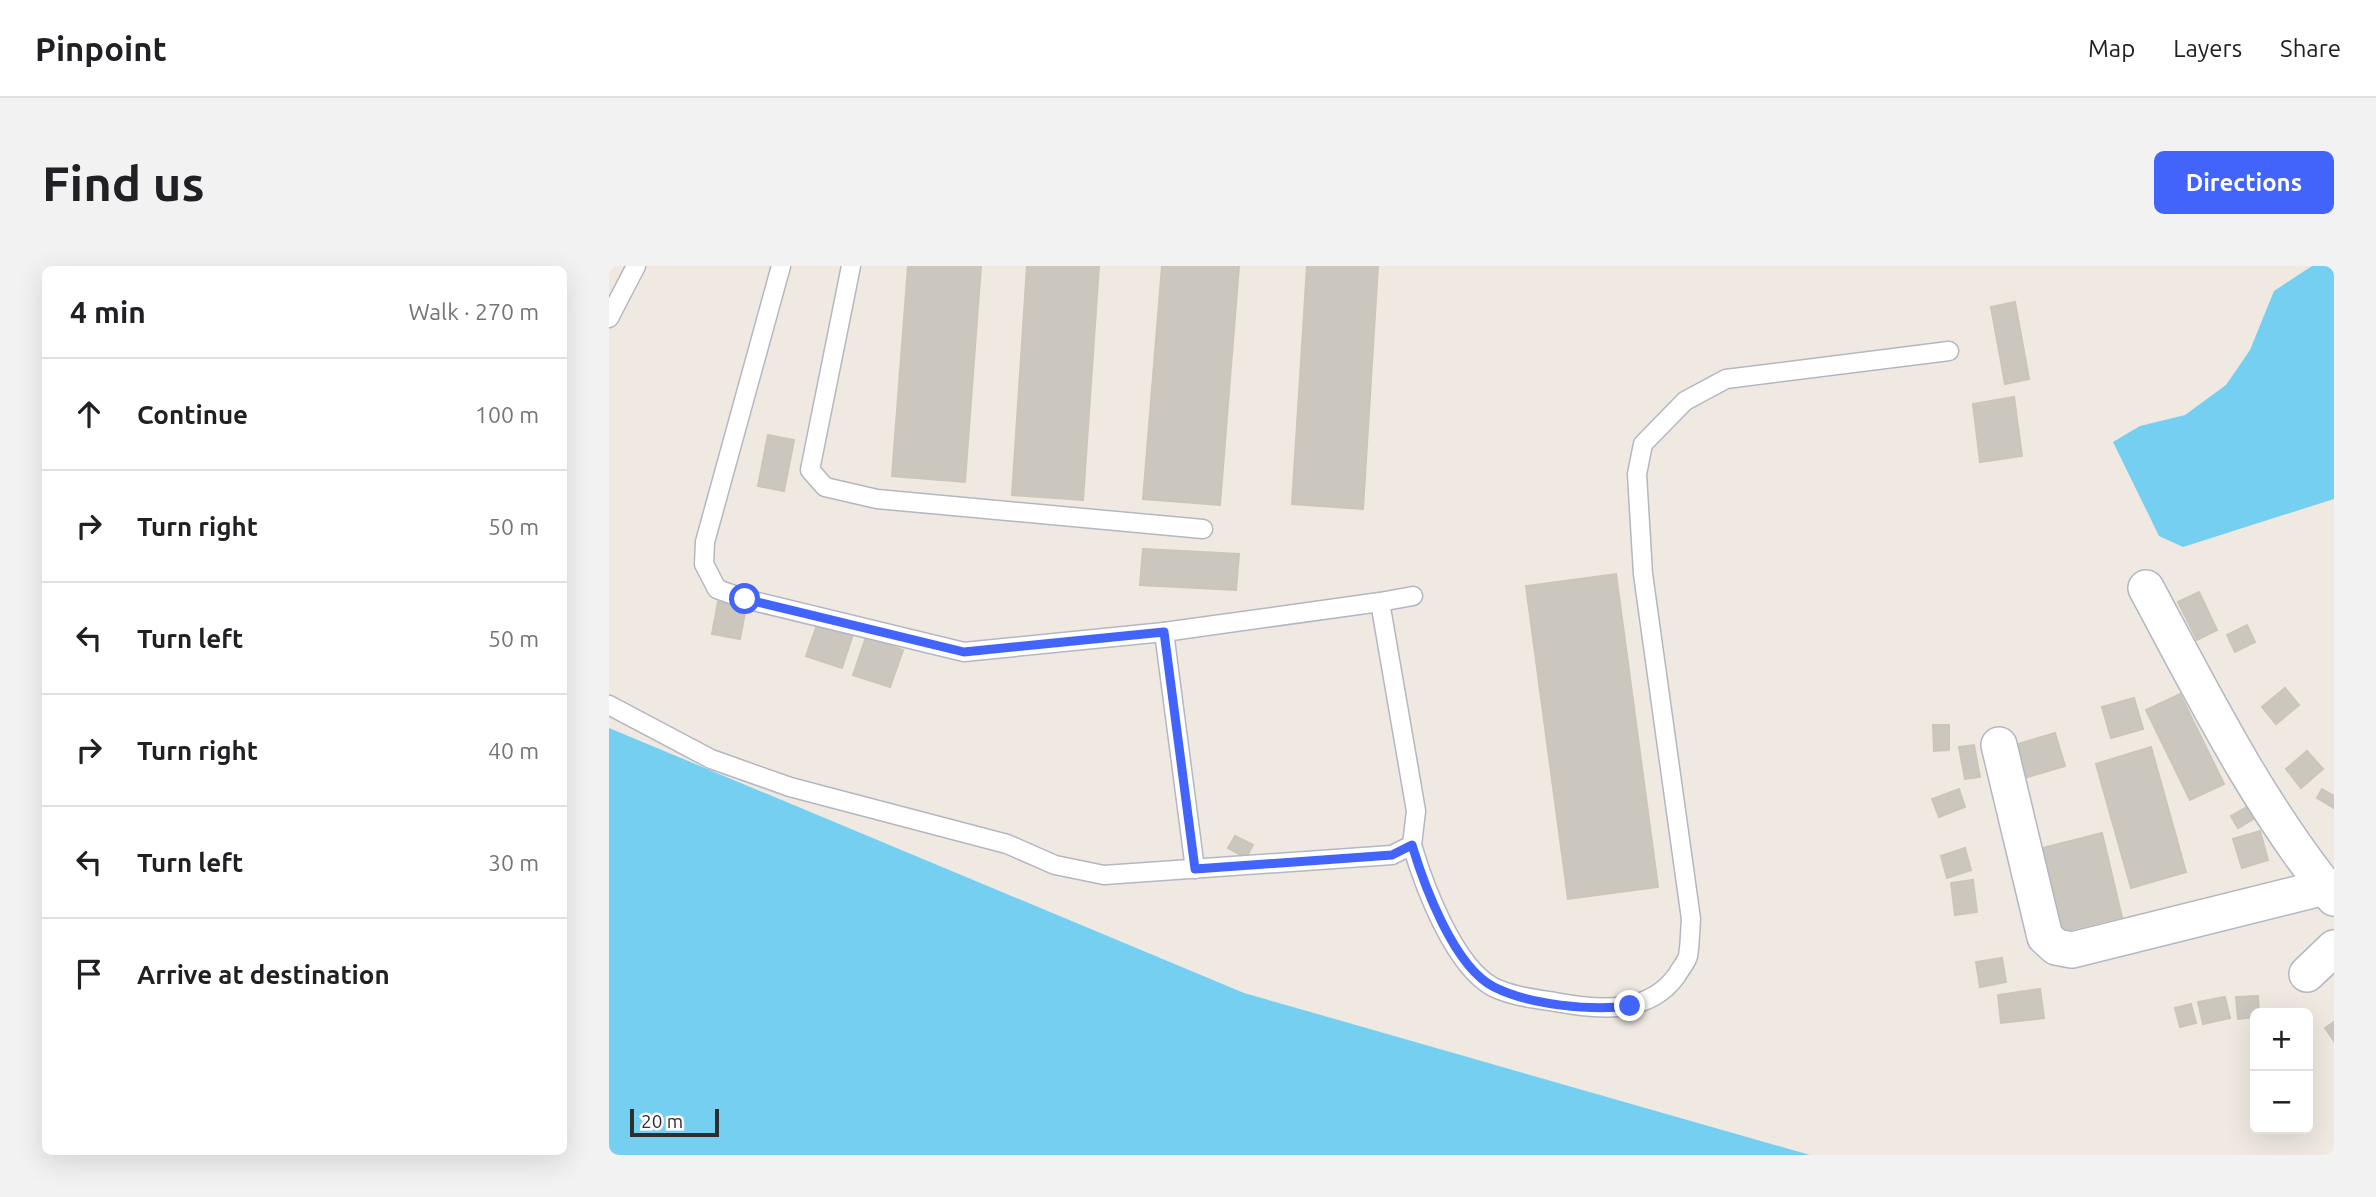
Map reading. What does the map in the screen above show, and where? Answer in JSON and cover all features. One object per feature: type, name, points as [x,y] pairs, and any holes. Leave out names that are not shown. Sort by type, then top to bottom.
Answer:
[{"type":"street","points":[[1999,745],[2045,937],[2056,947],[2072,950],[2329,893],[2295,848],[2218,723],[2146,588]]},
{"type":"street","points":[[2307,974],[2334,947]]},
{"type":"lane","points":[[609,318],[636,266]]},
{"type":"lane","points":[[781,266],[705,542],[704,564],[717,589],[745,599],[964,652],[1164,632],[1413,596]]},
{"type":"lane","points":[[851,266],[810,470],[825,487],[877,499],[1203,529]]},
{"type":"lane","points":[[1380,602],[1416,811],[1412,845],[1424,885],[1448,933],[1467,962],[1493,986],[1534,999],[1597,1010],[1630,1006],[1666,990],[1687,959],[1691,919],[1641,562],[1637,474],[1643,444],[1685,401],[1726,379],[1949,351]]},
{"type":"lane","points":[[1164,632],[1195,869]]},
{"type":"lane","points":[[609,705],[711,759],[802,791],[1007,844],[1055,865],[1104,875],[1392,855],[1412,845]]},
{"type":"water","points":[[2312,266],[2334,266],[2334,499],[2183,547],[2159,536],[2113,442],[2140,426],[2185,415],[2226,385],[2250,350],[2274,291]]},
{"type":"water","points":[[609,728],[1244,993],[1810,1155],[609,1155]]},
{"type":"building","points":[[908,266],[981,266],[965,482],[892,476]]},
{"type":"building","points":[[1027,266],[1099,266],[1083,500],[1012,495]]},
{"type":"building","points":[[1162,266],[1239,266],[1220,505],[1143,499]]},
{"type":"building","points":[[1307,266],[1378,266],[1363,509],[1292,504]]},
{"type":"building","points":[[2015,302],[2029,379],[2005,384],[1991,307]]},
{"type":"building","points":[[2014,397],[2022,456],[1980,462],[1973,404]]},
{"type":"building","points":[[768,435],[794,440],[784,491],[758,486]]},
{"type":"building","points":[[1143,549],[1239,554],[1236,590],[1140,585]]},
{"type":"building","points":[[1616,574],[1658,887],[1568,899],[1526,586]]},
{"type":"building","points":[[2199,592],[2217,630],[2197,640],[2178,602]]},
{"type":"building","points":[[718,602],[746,607],[740,639],[712,634]]},
{"type":"building","points":[[818,622],[853,634],[842,668],[806,656]]},
{"type":"building","points":[[2247,625],[2255,642],[2235,652],[2227,635]]},
{"type":"building","points":[[866,637],[903,650],[890,687],[853,675]]},
{"type":"building","points":[[2285,688],[2299,705],[2276,724],[2262,707]]},
{"type":"building","points":[[2180,694],[2224,784],[2190,800],[2146,710]]},
{"type":"building","points":[[2134,698],[2143,729],[2111,738],[2102,707]]},
{"type":"building","points":[[1933,725],[1949,725],[1949,750],[1934,751]]},
{"type":"building","points":[[2055,733],[2065,766],[2018,780],[2008,747]]},
{"type":"building","points":[[1974,745],[1980,777],[1965,779],[1959,747]]},
{"type":"building","points":[[2151,747],[2186,872],[2131,888],[2096,764]]},
{"type":"building","points":[[2307,751],[2323,769],[2301,788],[2286,769]]},
{"type":"building","points":[[1959,789],[1965,807],[1939,817],[1932,799]]},
{"type":"building","points":[[2322,789],[2334,796],[2334,808],[2317,798]]},
{"type":"building","points":[[2247,807],[2253,819],[2238,828],[2231,816]]},
{"type":"building","points":[[2260,831],[2268,860],[2242,868],[2233,839]]},
{"type":"building","points":[[2102,833],[2122,917],[2056,933],[2035,850]]},
{"type":"building","points":[[1235,836],[1253,845],[1246,858],[1228,848]]},
{"type":"building","points":[[1965,848],[1971,870],[1947,878],[1941,856]]},
{"type":"building","points":[[1973,880],[1977,912],[1955,915],[1951,883]]},
{"type":"building","points":[[2002,958],[2006,982],[1980,987],[1976,962]]},
{"type":"building","points":[[2040,989],[2044,1018],[2001,1023],[1998,995]]},
{"type":"building","points":[[2258,996],[2259,1008],[2250,1008],[2250,1018],[2238,1019],[2236,997]]},
{"type":"building","points":[[2225,997],[2230,1018],[2203,1024],[2198,1002]]},
{"type":"building","points":[[2191,1004],[2196,1023],[2180,1027],[2175,1008]]},
{"type":"building","points":[[2334,1022],[2334,1041],[2325,1028]]},
{"type":"route","points":[[745,599],[964,652],[1030,643],[1164,632],[1195,869],[1392,855],[1412,845],[1424,885],[1448,933],[1467,962],[1493,986],[1534,999],[1597,1010],[1630,1006]]}]
